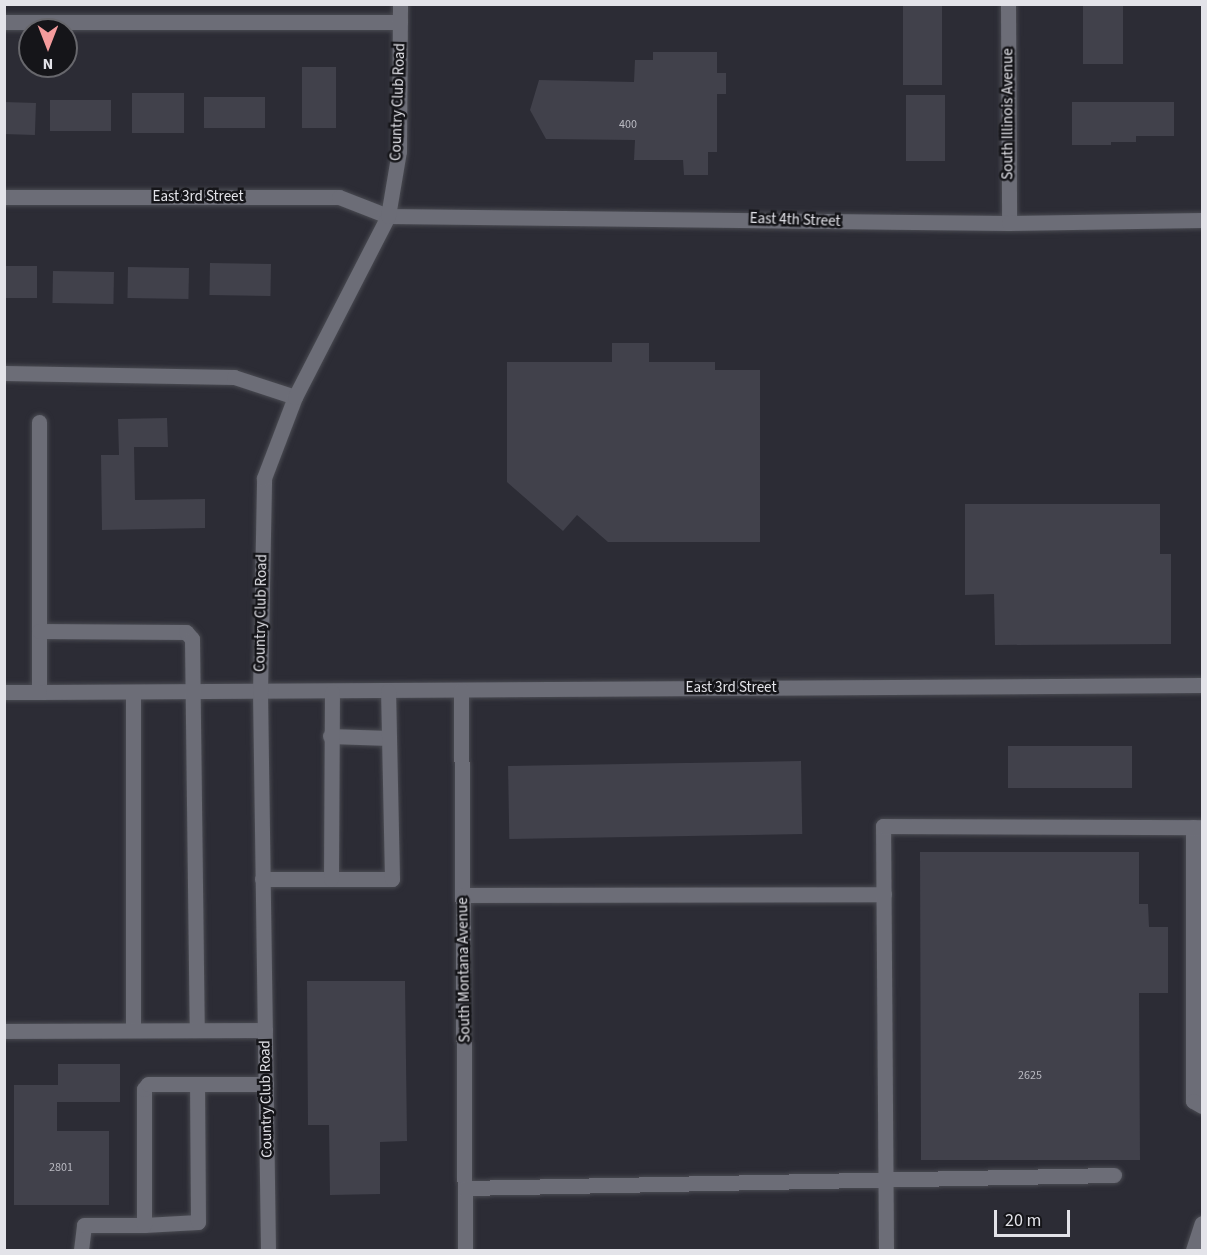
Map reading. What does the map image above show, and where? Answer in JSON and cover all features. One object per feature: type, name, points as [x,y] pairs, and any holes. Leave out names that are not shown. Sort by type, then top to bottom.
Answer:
[{"type":"street","name":"Country Club Road","points":[[268,1251],[260,693],[264,478],[295,397],[388,216],[399,151],[400,4]]},
{"type":"street","name":"South Illinois Avenue","points":[[1008,4],[1009,223]]},
{"type":"street","points":[[4,22],[400,22]]},
{"type":"street","name":"East 3rd Street","points":[[4,197],[339,197],[388,216]]},
{"type":"street","name":"East 4th Street","points":[[388,216],[1009,223],[1203,220]]},
{"type":"street","points":[[4,373],[234,376],[295,397]]},
{"type":"street","points":[[39,422],[39,692]]},
{"type":"street","points":[[39,631],[186,632],[192,639],[197,1030]]},
{"type":"street","name":"East 3rd Street","points":[[4,692],[260,693],[1203,685]]},
{"type":"street","name":"South Montana Avenue","points":[[461,690],[465,1251]]},
{"type":"street","points":[[262,879],[392,879],[388,691]]},
{"type":"street","points":[[132,692],[132,1030]]},
{"type":"street","points":[[331,879],[332,692]]},
{"type":"street","points":[[330,736],[389,738]]},
{"type":"street","points":[[886,1251],[883,826],[1198,827],[1192,1101],[1203,1106]]},
{"type":"street","points":[[464,895],[884,894]]},
{"type":"street","points":[[4,1031],[265,1030]]},
{"type":"street","points":[[144,1225],[144,1089],[148,1084],[266,1084]]},
{"type":"street","points":[[81,1251],[84,1225],[198,1222],[196,1084]]},
{"type":"street","points":[[465,1188],[1114,1175]]},
{"type":"street","points":[[1193,1251],[1203,1223]]},
{"type":"building","points":[[903,4],[942,4],[942,85],[903,85]]},
{"type":"building","points":[[1083,4],[1123,4],[1123,64],[1083,64]]},
{"type":"building","points":[[653,52],[717,52],[717,73],[726,73],[726,94],[717,94],[717,152],[708,152],[708,175],[684,175],[683,160],[634,160],[635,140],[546,139],[530,110],[539,80],[634,82],[635,60],[653,60]]},
{"type":"building","points":[[302,67],[336,67],[336,128],[302,128]]},
{"type":"building","points":[[132,93],[184,93],[184,133],[132,133]]},
{"type":"building","points":[[906,95],[945,95],[945,161],[906,161]]},
{"type":"building","points":[[204,97],[265,97],[265,128],[204,128]]},
{"type":"building","points":[[50,100],[111,100],[111,131],[50,131]]},
{"type":"building","points":[[4,102],[36,103],[35,135],[4,134]]},
{"type":"building","points":[[1072,102],[1174,102],[1174,136],[1136,136],[1136,142],[1111,142],[1111,145],[1072,145]]},
{"type":"building","points":[[210,263],[271,264],[270,296],[209,295]]},
{"type":"building","points":[[4,266],[37,266],[37,298],[4,298]]},
{"type":"building","points":[[128,267],[189,268],[188,299],[127,298]]},
{"type":"building","points":[[53,271],[114,272],[113,304],[52,303]]},
{"type":"building","points":[[612,343],[649,343],[649,362],[715,362],[715,370],[760,370],[760,542],[608,542],[577,515],[563,531],[507,482],[507,362],[612,362]]},
{"type":"building","points":[[167,418],[168,447],[134,447],[135,500],[205,499],[205,528],[102,530],[101,455],[119,455],[118,419]]},
{"type":"building","points":[[965,504],[1160,504],[1160,554],[1171,554],[1171,644],[995,645],[994,594],[965,595]]},
{"type":"building","points":[[1008,746],[1132,746],[1132,788],[1008,788]]},
{"type":"building","points":[[801,761],[802,834],[509,839],[508,766]]},
{"type":"building","points":[[920,852],[1139,852],[1139,904],[1148,904],[1149,927],[1168,927],[1168,993],[1139,993],[1140,1160],[921,1160]]},
{"type":"building","points":[[307,981],[405,981],[407,1141],[380,1142],[380,1194],[330,1195],[329,1125],[308,1125]]},
{"type":"building","points":[[58,1064],[120,1064],[120,1102],[57,1102],[57,1131],[109,1131],[109,1205],[14,1205],[14,1085],[58,1085]]}]
